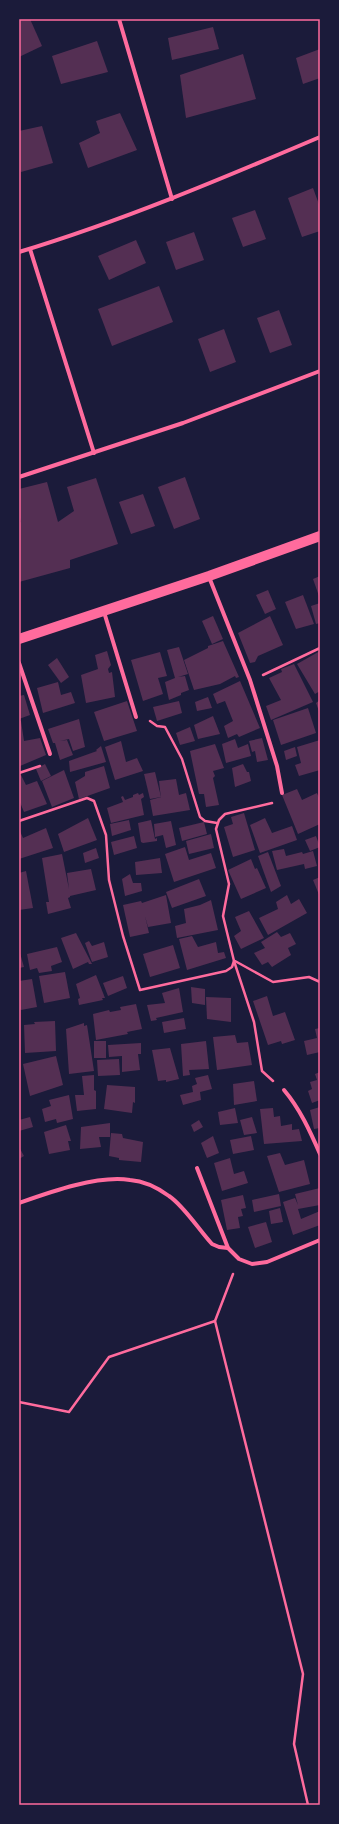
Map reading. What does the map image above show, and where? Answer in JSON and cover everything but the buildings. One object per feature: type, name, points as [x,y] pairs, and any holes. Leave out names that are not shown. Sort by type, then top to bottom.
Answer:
[{"type":"main road","points":[[19,639],[104,612],[320,536]]},
{"type":"street","points":[[119,19],[172,199]]},
{"type":"street","points":[[19,252],[104,224],[172,199],[320,137]]},
{"type":"street","points":[[30,249],[94,454]]},
{"type":"street","points":[[19,477],[94,454],[183,423],[320,371]]},
{"type":"street","points":[[209,576],[250,680],[278,766],[282,793]]},
{"type":"street","points":[[104,612],[136,717]]},
{"type":"street","points":[[19,663],[50,754]]},
{"type":"street","points":[[284,1090],[295,1103],[320,1154]]},
{"type":"street","points":[[197,1168],[228,1248],[239,1259],[252,1264],[267,1262],[320,1240]]},
{"type":"street","points":[[19,1203],[79,1185],[106,1180],[129,1180],[145,1183],[171,1196],[212,1244],[219,1248],[228,1248]]},
{"type":"path","points":[[250,680],[320,648]]},
{"type":"path","points":[[136,717],[147,719],[157,726],[165,727],[182,759],[200,817],[205,821],[217,823]]},
{"type":"path","points":[[19,773],[43,765],[49,760],[50,754]]},
{"type":"path","points":[[282,793],[272,803],[225,814],[217,823],[216,832],[230,884],[223,916],[234,961],[254,1022],[262,1071],[284,1090]]},
{"type":"path","points":[[19,821],[87,798],[94,801],[106,835],[109,880],[123,936],[140,990],[226,971],[232,967],[234,961]]},
{"type":"path","points":[[234,961],[273,982],[309,977],[320,982]]},
{"type":"path","points":[[239,1259],[215,1321],[303,1674],[294,1744],[308,1805]]},
{"type":"path","points":[[19,1402],[68,1412],[109,1357],[215,1321]]}]
